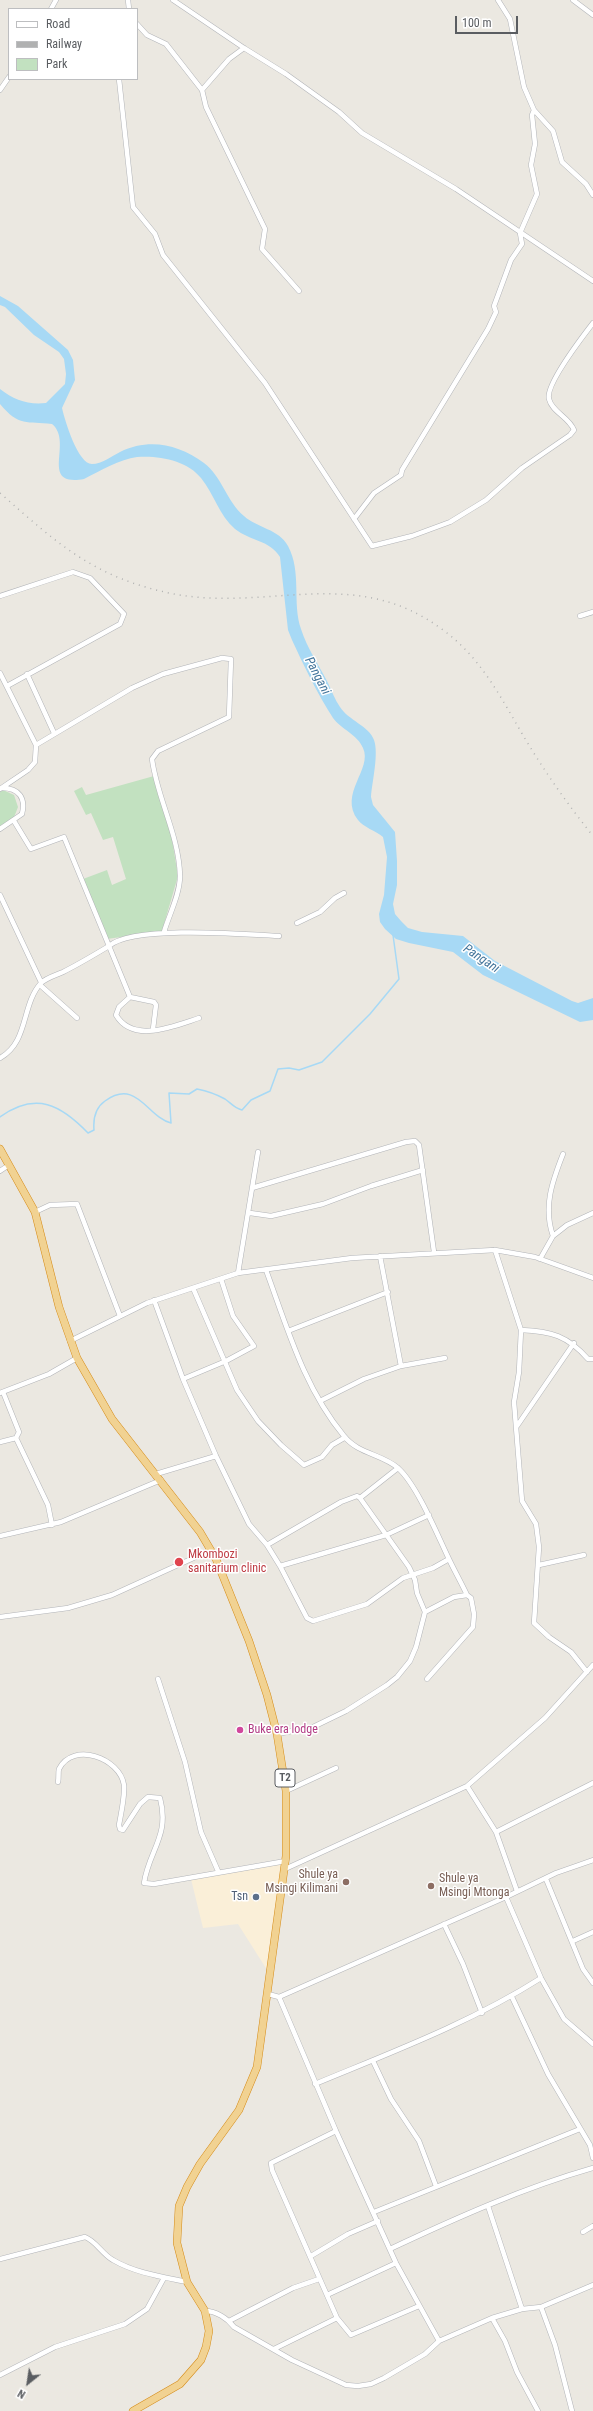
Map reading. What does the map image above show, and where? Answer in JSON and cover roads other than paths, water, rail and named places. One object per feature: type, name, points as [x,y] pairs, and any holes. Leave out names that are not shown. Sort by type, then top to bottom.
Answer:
[{"type":"highway","name":"T2","points":[[0,1149],[35,1212],[70,1341],[77,1358],[112,1419],[159,1477],[200,1532],[211,1550],[249,1641],[277,1734],[286,1791],[286,1860],[258,2060],[250,2087],[239,2110],[187,2187],[179,2206],[178,2243],[187,2282],[205,2311],[209,2331],[206,2347],[201,2360],[191,2374],[166,2394],[133,2411]]},
{"type":"street","points":[[173,0],[316,95],[339,112],[362,133],[456,189],[593,281]]},
{"type":"street","points":[[498,0],[510,19],[521,73],[534,110],[553,131],[562,162],[586,184],[593,195]]},
{"type":"street","points":[[573,0],[593,15]]},
{"type":"street","points":[[138,25],[147,35],[166,44],[202,90],[206,107],[265,228],[262,249],[299,291]]},
{"type":"street","points":[[202,90],[229,59],[244,48]]},
{"type":"street","points":[[0,90],[8,78]]},
{"type":"street","points":[[119,80],[133,207],[155,234],[163,255],[265,383],[372,546],[412,536],[450,522],[486,500],[522,468],[570,435],[574,430],[572,424],[549,400],[548,391],[567,359],[593,322]]},
{"type":"street","points":[[354,519],[374,493],[401,475],[402,470],[488,329],[496,312],[494,306],[511,260],[522,244],[520,233],[537,194],[531,164],[535,144],[532,115],[534,110]]},
{"type":"street","points":[[0,596],[73,572],[90,578],[124,614],[120,624],[7,686]]},
{"type":"street","points":[[580,616],[593,612]]},
{"type":"street","points":[[36,745],[132,688],[163,674],[222,658],[231,659],[229,717],[158,751],[152,759],[171,826],[180,876],[164,932]]},
{"type":"street","points":[[0,673],[36,745],[35,762],[28,770],[1,789]]},
{"type":"street","points":[[27,674],[54,733]]},
{"type":"street","points":[[0,829],[14,822],[22,814],[22,800],[13,788],[1,789]]},
{"type":"street","points":[[14,822],[31,849],[64,837],[130,997]]},
{"type":"street","points":[[297,923],[320,912],[335,898],[344,893]]},
{"type":"street","points":[[0,895],[41,984],[77,1018]]},
{"type":"street","points":[[0,1058],[14,1047],[21,1034],[41,984],[86,960],[116,940],[164,932],[280,936]]},
{"type":"street","points":[[130,997],[118,1008],[116,1015],[120,1022],[136,1032],[167,1028],[200,1018]]},
{"type":"street","points":[[130,997],[148,1000],[156,1005],[153,1029]]},
{"type":"street","points":[[252,1188],[415,1141],[419,1145],[434,1252]]},
{"type":"street","points":[[238,1273],[250,1213],[252,1188],[258,1152]]},
{"type":"street","points":[[553,1236],[548,1221],[548,1202],[554,1176],[563,1154]]},
{"type":"street","points":[[0,1172],[9,1165]]},
{"type":"street","points":[[250,1213],[271,1216],[323,1204],[371,1186],[423,1170]]},
{"type":"street","points":[[35,1212],[50,1205],[77,1204],[120,1316]]},
{"type":"street","points":[[540,1258],[553,1236],[567,1226],[593,1213]]},
{"type":"street","points":[[495,1250],[521,1330],[519,1372],[514,1402],[522,1501],[536,1524],[539,1565],[533,1612],[534,1623],[549,1637],[571,1652],[587,1672]]},
{"type":"street","points":[[70,1341],[154,1300],[238,1273],[380,1256],[495,1250],[540,1258],[593,1278]]},
{"type":"street","points":[[380,1256],[401,1366]]},
{"type":"street","points":[[266,1270],[305,1375],[320,1401],[344,1438],[362,1452],[381,1458],[398,1468],[429,1515],[449,1560],[457,1571],[467,1595],[470,1598],[474,1614],[472,1627],[426,1679]]},
{"type":"street","points":[[183,1379],[226,1362],[254,1346],[233,1316],[221,1279]]},
{"type":"street","points":[[193,1288],[237,1390],[258,1421],[281,1446],[304,1465],[322,1457],[332,1445],[344,1438]]},
{"type":"street","points":[[288,1331],[388,1292]]},
{"type":"street","points":[[154,1300],[183,1379],[216,1456],[249,1524],[267,1545],[280,1566],[307,1618],[313,1621],[366,1604],[402,1578],[433,1568],[449,1560]]},
{"type":"street","points":[[521,1330],[538,1330],[574,1343],[588,1359],[593,1359]]},
{"type":"street","points":[[517,1426],[574,1343]]},
{"type":"street","points":[[0,1442],[16,1438],[19,1432],[1,1393],[49,1374],[77,1358]]},
{"type":"street","points":[[320,1401],[364,1379],[401,1366],[445,1358]]},
{"type":"street","points":[[16,1438],[48,1505],[52,1525]]},
{"type":"street","points":[[0,1536],[52,1525],[159,1477],[216,1456]]},
{"type":"street","points":[[360,1498],[398,1468]]},
{"type":"street","points":[[267,1545],[341,1502],[357,1496],[360,1498],[413,1574],[417,1593],[426,1612],[416,1647],[410,1661],[397,1677],[346,1711],[313,1727],[277,1734]]},
{"type":"street","points":[[280,1566],[386,1535],[429,1515]]},
{"type":"street","points":[[0,1617],[68,1608],[112,1595],[211,1550]]},
{"type":"street","points":[[539,1565],[584,1555]]},
{"type":"street","points":[[426,1612],[454,1597],[467,1595]]},
{"type":"street","points":[[285,1869],[467,1786],[545,1718],[593,1665]]},
{"type":"street","points":[[158,1679],[185,1762],[201,1832],[218,1871]]},
{"type":"street","points":[[58,1782],[59,1769],[71,1757],[85,1755],[111,1764],[119,1773],[124,1785],[119,1825],[120,1829],[123,1830],[140,1804],[148,1797],[160,1798],[162,1819],[161,1835],[144,1884],[154,1884],[218,1871],[286,1860]]},
{"type":"street","points":[[286,1791],[336,1768]]},
{"type":"street","points":[[496,1832],[593,1784]]},
{"type":"street","points":[[467,1786],[496,1832],[517,1891]]},
{"type":"street","points":[[268,1994],[279,1997],[506,1897],[556,1873],[593,1860]]},
{"type":"street","points":[[546,1879],[573,1941],[583,1969],[593,1983]]},
{"type":"street","points":[[506,1897],[541,1978],[564,2019],[593,2044]]},
{"type":"street","points":[[444,1924],[463,1964],[482,2013]]},
{"type":"street","points":[[573,1941],[593,1932]]},
{"type":"street","points":[[315,2084],[373,2062],[482,2013],[512,1997],[541,1978]]},
{"type":"street","points":[[279,1997],[315,2084],[396,2263],[438,2341]]},
{"type":"street","points":[[512,1997],[548,2074],[590,2145],[593,2158]]},
{"type":"street","points":[[373,2062],[390,2100],[420,2141],[436,2186]]},
{"type":"street","points":[[374,2212],[580,2129]]},
{"type":"street","points":[[336,2131],[272,2163],[272,2170],[337,2318],[351,2335],[419,2306]]},
{"type":"street","points":[[390,2249],[460,2216],[570,2174],[593,2168]]},
{"type":"street","points":[[488,2206],[522,2309]]},
{"type":"street","points":[[311,2256],[348,2234],[378,2221]]},
{"type":"street","points":[[583,2232],[593,2226]]},
{"type":"street","points":[[0,2259],[85,2237],[90,2239],[104,2254],[114,2261],[164,2278],[187,2282]]},
{"type":"street","points":[[327,2295],[396,2263]]},
{"type":"street","points":[[0,2375],[55,2347],[125,2324],[147,2309],[164,2278]]},
{"type":"street","points":[[229,2321],[293,2288],[319,2279]]},
{"type":"street","points":[[205,2311],[212,2311],[229,2321],[234,2327],[292,2360],[346,2385],[358,2386],[371,2384],[384,2378],[426,2354],[438,2341],[492,2318],[522,2309],[541,2307],[593,2285]]},
{"type":"street","points":[[541,2307],[554,2345],[572,2411]]},
{"type":"street","points":[[274,2349],[337,2318]]},
{"type":"street","points":[[492,2318],[505,2341],[517,2372],[538,2411]]},
{"type":"water","name":"Pangani","points":[[0,296],[18,306],[68,350],[73,360],[75,380],[62,408],[77,450],[87,462],[96,464],[107,460],[120,452],[142,445],[163,445],[184,451],[194,456],[210,468],[220,481],[233,504],[244,516],[274,532],[284,540],[288,546],[295,566],[298,619],[306,643],[325,676],[340,707],[348,716],[368,731],[374,740],[376,760],[371,797],[373,805],[395,832],[397,885],[393,904],[395,914],[408,928],[422,932],[463,936],[495,961],[572,1001],[578,1003],[593,998],[593,1020],[580,1022],[483,975],[453,952],[396,939],[385,929],[380,922],[379,914],[384,895],[387,857],[383,837],[360,822],[353,810],[353,791],[364,764],[365,756],[363,748],[357,739],[340,726],[333,718],[311,679],[292,640],[288,630],[280,557],[271,547],[235,529],[221,511],[206,484],[195,472],[181,463],[163,458],[137,457],[117,463],[84,479],[70,480],[63,476],[59,470],[60,441],[58,432],[52,424],[24,422],[18,420],[0,404],[0,389],[22,401],[46,403],[65,384],[66,374],[64,359],[59,352],[34,335],[5,307],[0,305]]},
{"type":"waterway","points":[[0,1117],[13,1109],[37,1103],[58,1109],[68,1115],[88,1133],[94,1130],[95,1114],[99,1107],[105,1101],[116,1095],[125,1094],[134,1096],[155,1114],[171,1123],[169,1093],[189,1094],[197,1089],[225,1099],[242,1110],[251,1100],[270,1091],[278,1069],[289,1068],[299,1070],[322,1062],[370,1014],[399,979],[393,935]]},
{"type":"railway","points":[[0,493],[40,528],[79,557],[121,579],[146,587],[174,594],[210,598],[345,594],[377,599],[410,610],[443,630],[470,654],[491,682],[542,766],[593,836]]},
{"type":"place","name":"Mkombozi sanitarium clinic","points":[[179,1562]]},
{"type":"place","name":"Buke era lodge","points":[[240,1730]]},
{"type":"place","name":"Shule ya Msingi Kilimani","points":[[346,1882]]},
{"type":"place","name":"Shule ya Msingi Mtonga","points":[[431,1886]]},
{"type":"place","name":"Tsn","points":[[256,1897]]}]
